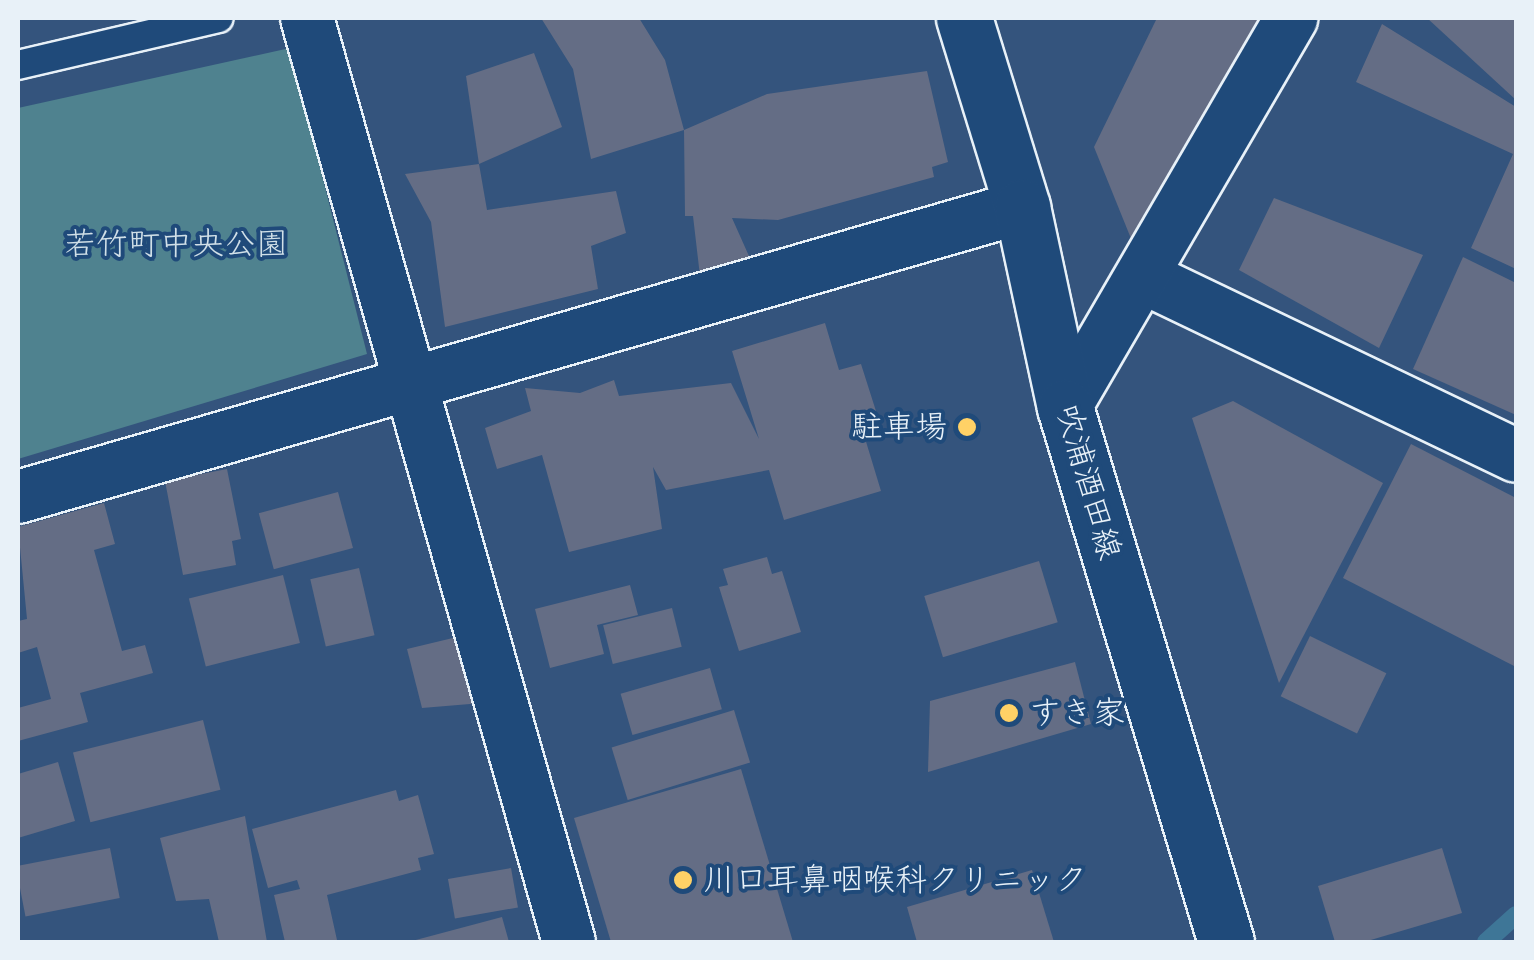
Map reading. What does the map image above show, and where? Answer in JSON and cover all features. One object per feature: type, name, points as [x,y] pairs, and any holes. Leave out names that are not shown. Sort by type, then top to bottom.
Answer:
[{"type":"main road","name":"吹浦酒田線","points":[[964,18],[1022,208],[1065,407],[1226,942]]},
{"type":"street","points":[[307,18],[569,942]]},
{"type":"street","points":[[1065,407],[1145,278],[1292,18]]},
{"type":"street","points":[[18,496],[414,388],[1022,208]]},
{"type":"street","points":[[1145,278],[1516,456]]},
{"type":"lane","points":[[18,65],[219,18]]},
{"type":"green space","name":"若竹町中央公園","points":[[290,48],[367,354],[18,459],[18,108]]},
{"type":"building","points":[[541,18],[639,18],[665,60],[684,130],[591,159],[573,69]]},
{"type":"building","points":[[1157,18],[1285,18],[1132,241],[1094,147]]},
{"type":"building","points":[[1427,18],[1516,18],[1516,100]]},
{"type":"building","points":[[1382,24],[1516,107],[1516,269],[1471,248],[1513,154],[1356,82]]},
{"type":"building","points":[[534,53],[562,127],[479,164],[466,76]]},
{"type":"building","points":[[927,71],[948,162],[932,167],[934,177],[778,220],[732,218],[753,265],[700,276],[693,216],[685,216],[684,130],[767,94]]},
{"type":"building","points":[[479,164],[487,210],[616,191],[626,233],[591,246],[598,289],[445,327],[431,222],[405,174]]},
{"type":"building","points":[[1274,198],[1423,255],[1379,348],[1239,270]]},
{"type":"building","points":[[1463,257],[1516,283],[1516,415],[1413,369]]},
{"type":"building","points":[[825,323],[839,370],[861,364],[882,430],[864,435],[881,491],[784,520],[769,470],[666,490],[653,467],[662,529],[569,552],[542,455],[497,469],[485,428],[531,411],[525,388],[580,393],[614,380],[619,396],[731,383],[759,439],[732,351]]},
{"type":"building","points":[[1233,401],[1383,483],[1279,683],[1192,418]]},
{"type":"building","points":[[1411,444],[1516,498],[1516,667],[1343,578]]},
{"type":"building","points":[[227,469],[241,539],[232,541],[236,565],[183,575],[165,481]]},
{"type":"building","points":[[338,492],[353,548],[274,569],[259,513]]},
{"type":"building","points":[[104,503],[115,544],[94,550],[122,651],[145,645],[153,673],[80,693],[88,722],[18,741],[18,708],[51,699],[37,647],[18,653],[18,621],[27,619],[18,527]]},
{"type":"building","points":[[767,557],[772,574],[782,571],[801,632],[739,651],[719,587],[728,585],[723,569]]},
{"type":"building","points":[[1039,561],[1058,622],[943,657],[924,596]]},
{"type":"building","points":[[359,568],[375,635],[326,646],[310,579]]},
{"type":"building","points":[[283,575],[300,643],[206,666],[189,598]]},
{"type":"building","points":[[630,585],[638,615],[597,625],[604,654],[550,668],[535,609]]},
{"type":"building","points":[[672,608],[682,647],[613,664],[603,625]]},
{"type":"building","points":[[1310,636],[1386,673],[1357,733],[1281,696]]},
{"type":"building","points":[[457,637],[482,703],[422,708],[407,649]]},
{"type":"building","name":"すき家","points":[[1075,662],[1091,724],[928,772],[930,701]]},
{"type":"building","points":[[710,668],[722,709],[632,735],[621,694]]},
{"type":"building","points":[[734,710],[750,763],[628,800],[612,747]]},
{"type":"building","points":[[203,720],[220,790],[90,822],[73,752]]},
{"type":"building","points":[[58,762],[75,821],[18,838],[18,774]]},
{"type":"building","name":"川口耳鼻咽喉科クリニック","points":[[741,769],[793,942],[611,942],[574,818]]},
{"type":"building","points":[[396,790],[399,801],[418,795],[434,854],[418,858],[421,870],[327,895],[337,940],[285,942],[274,895],[300,889],[297,880],[268,888],[252,829]]},
{"type":"building","points":[[245,816],[267,942],[219,942],[209,899],[176,901],[160,838]]},
{"type":"building","points":[[110,848],[120,898],[25,916],[18,866]]},
{"type":"building","points":[[1442,848],[1462,913],[1364,942],[1335,942],[1318,886]]},
{"type":"building","points":[[511,868],[518,907],[455,919],[448,879]]},
{"type":"building","points":[[1032,870],[1054,942],[917,942],[907,907]]},
{"type":"building","points":[[502,917],[509,942],[412,942],[412,941]]},
{"type":"waterway","points":[[1486,942],[1516,915]]},
{"type":"place","name":"駐車場","points":[[967,427]]},
{"type":"place","name":"すき家","points":[[1009,713]]},
{"type":"place","name":"川口耳鼻咽喉科クリニック","points":[[683,880]]}]
